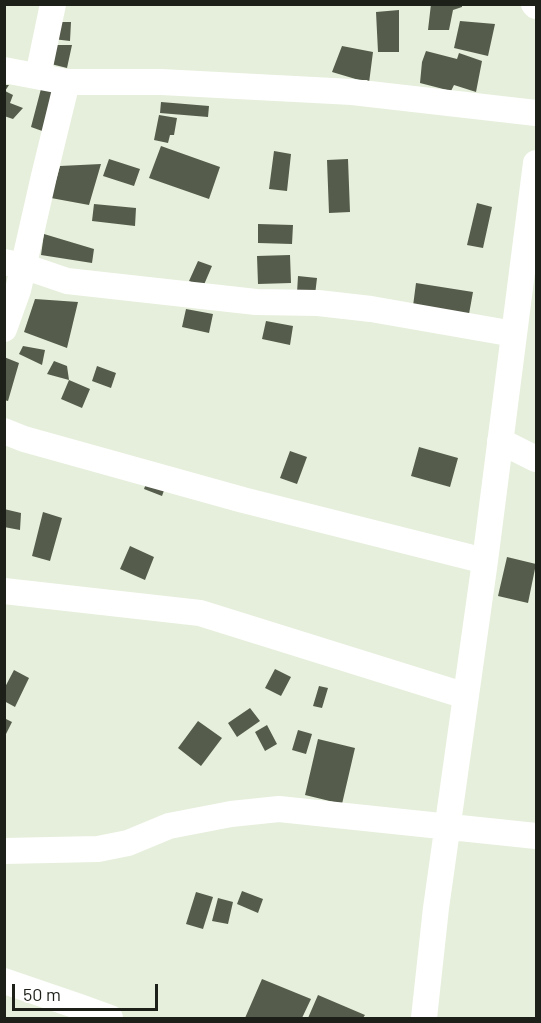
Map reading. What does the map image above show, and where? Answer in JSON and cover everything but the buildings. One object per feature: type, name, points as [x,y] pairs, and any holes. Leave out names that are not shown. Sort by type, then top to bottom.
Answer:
[{"type":"street","points":[[38,76],[53,4]]},
{"type":"street","points":[[4,70],[68,82],[161,82],[352,92],[537,113]]},
{"type":"street","points":[[4,329],[18,290],[14,264],[68,82]]},
{"type":"street","points":[[427,1018],[436,908],[485,561],[537,163]]},
{"type":"street","points":[[14,264],[67,281],[255,302],[329,304],[514,334]]},
{"type":"street","points":[[4,431],[24,439],[243,500],[485,561]]},
{"type":"street","points":[[500,441],[537,459]]},
{"type":"street","points":[[4,591],[200,612],[466,696]]},
{"type":"street","points":[[4,851],[98,849],[128,843],[169,826],[231,814],[279,809],[537,836]]},
{"type":"street","points":[[4,981],[110,1018]]}]
